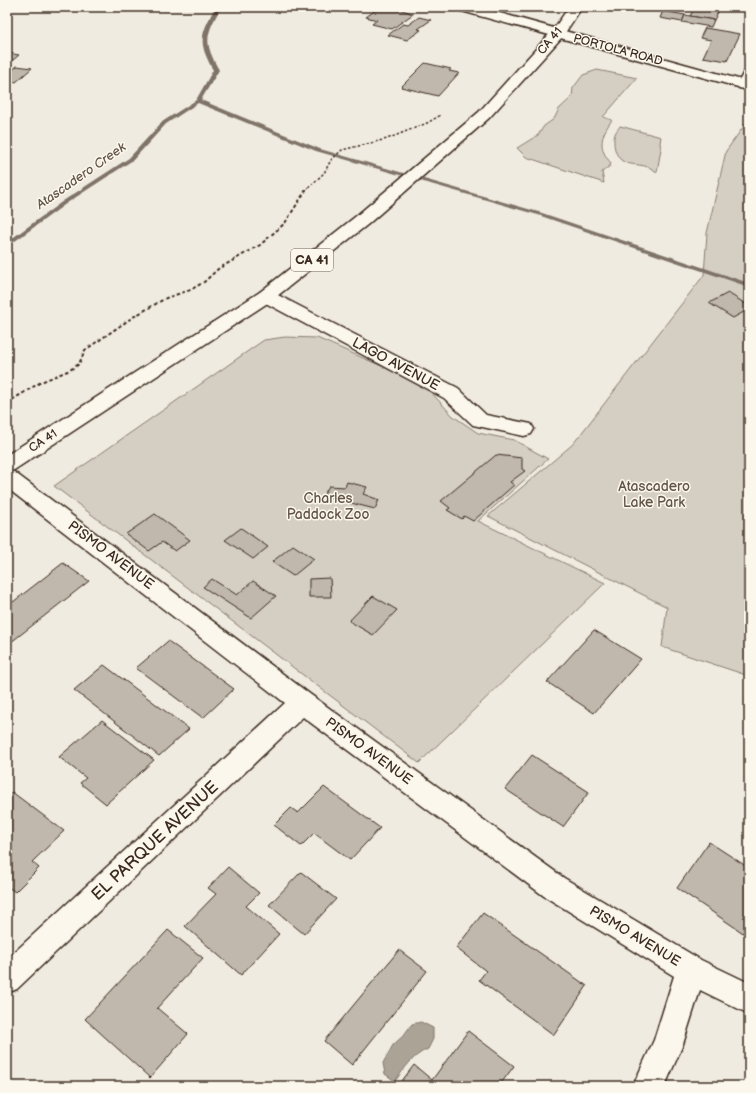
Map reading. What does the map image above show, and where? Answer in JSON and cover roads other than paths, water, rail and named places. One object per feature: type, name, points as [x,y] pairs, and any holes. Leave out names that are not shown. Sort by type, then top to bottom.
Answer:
[{"type":"street","name":"PORTOLA ROAD","points":[[464,7],[747,82]]},
{"type":"street","name":"CA 41","points":[[7,465],[266,296],[367,216],[484,115],[558,33],[576,7]]},
{"type":"street","name":"LAGO AVENUE","points":[[266,296],[451,392],[480,420],[524,429]]},
{"type":"street","name":"PISMO AVENUE","points":[[7,477],[302,702],[554,887],[691,970],[749,999]]},
{"type":"street","name":"EL PARQUE AVENUE","points":[[7,979],[302,702]]},
{"type":"street","points":[[649,1086],[668,1044],[691,970]]},
{"type":"waterway","name":"Atascadero Creek","points":[[198,101],[216,70],[207,52],[205,38],[206,32],[218,7]]},
{"type":"waterway","name":"Atascadero Creek","points":[[7,245],[65,202],[131,159],[164,123],[198,101]]},
{"type":"waterway","points":[[198,101],[318,150],[540,214],[749,285]]},
{"type":"park label","name":"Atascadero Lake Park","points":[[654,494]]},
{"type":"park label","name":"Charles Paddock Zoo","points":[[328,506]]}]
